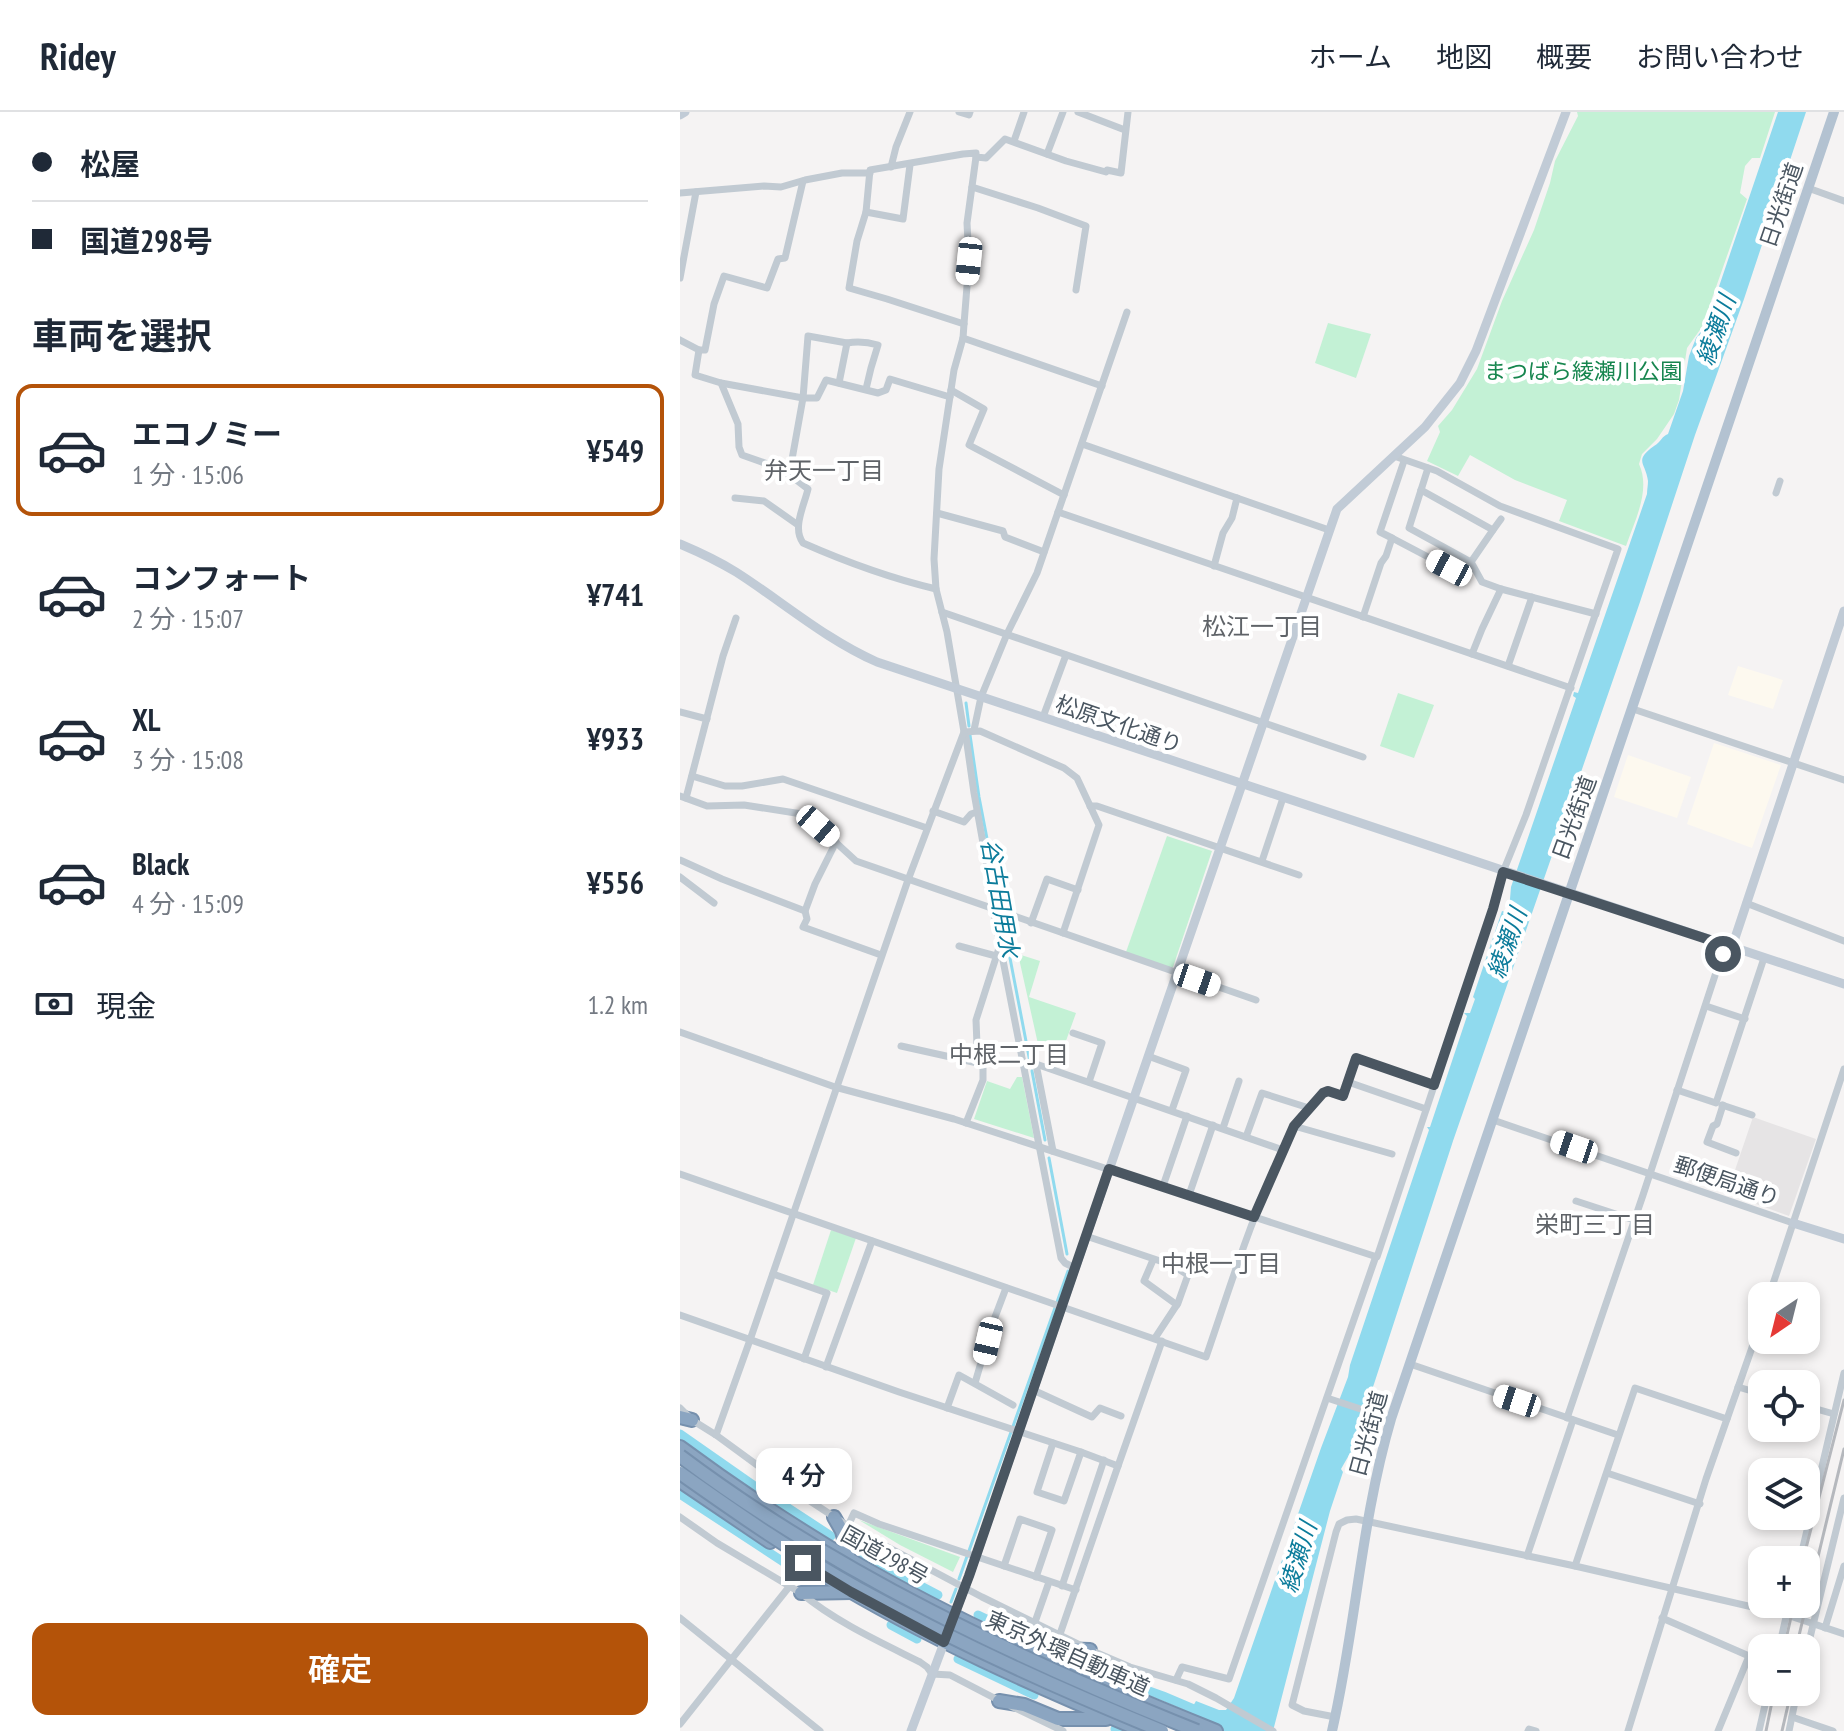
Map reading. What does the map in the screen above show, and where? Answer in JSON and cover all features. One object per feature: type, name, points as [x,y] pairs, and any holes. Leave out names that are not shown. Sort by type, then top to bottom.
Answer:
[{"type":"highway","name":"国道298号","points":[[680,1447],[757,1502],[849,1559],[954,1615],[1020,1648],[1216,1731]]},
{"type":"highway","name":"東京外環自動車道","points":[[680,1456],[815,1547],[915,1603],[1060,1674],[1197,1731]]},
{"type":"highway","name":"東京外環自動車道","points":[[680,1473],[807,1559],[892,1607],[1003,1663],[1162,1731]]},
{"type":"highway","points":[[680,1481],[740,1523],[851,1592],[944,1642],[1049,1692],[1143,1731]]},
{"type":"highway","points":[[834,1517],[842,1531],[849,1559]]},
{"type":"highway","points":[[795,1590],[851,1592]]},
{"type":"highway","points":[[1020,1648],[1090,1650]]},
{"type":"highway","points":[[999,1701],[1031,1707],[1058,1719],[1113,1718]]},
{"type":"main road","name":"日光街道","points":[[1334,1730],[1367,1522],[1391,1419],[1834,112]]},
{"type":"street","points":[[680,115],[685,112]]},
{"type":"street","points":[[891,167],[910,112]]},
{"type":"street","points":[[959,112],[969,115],[970,112]]},
{"type":"street","points":[[1014,141],[1024,112]]},
{"type":"street","points":[[1047,154],[1063,112]]},
{"type":"street","points":[[1078,112],[1125,130]]},
{"type":"street","points":[[976,157],[986,158],[1005,139],[1066,161],[1121,173],[1128,112]]},
{"type":"street","points":[[911,1731],[976,1557],[1329,530],[1341,504],[1399,459],[1460,383],[1472,361],[1566,112]]},
{"type":"street","points":[[964,324],[849,288],[857,241],[866,212],[870,170],[976,153],[967,223],[969,261],[963,338],[957,355],[939,469],[934,559],[936,589],[966,737],[1000,945],[1061,1258],[1075,1268]]},
{"type":"street","points":[[866,212],[903,219],[910,165]]},
{"type":"street","points":[[680,193],[781,187],[842,173],[870,173]]},
{"type":"street","points":[[680,340],[705,350],[714,304],[724,276],[767,288],[778,259],[785,258],[803,181]]},
{"type":"street","points":[[972,187],[1086,226],[1076,290]]},
{"type":"street","points":[[1808,188],[1844,201]]},
{"type":"street","points":[[680,278],[696,192]]},
{"type":"street","points":[[974,730],[981,697],[1037,573],[1127,312]]},
{"type":"street","points":[[788,472],[803,398],[808,336],[847,343],[866,341],[878,345],[866,389]]},
{"type":"street","points":[[963,338],[1102,386]]},
{"type":"street","points":[[839,383],[847,343]]},
{"type":"street","points":[[699,350],[695,375],[721,383],[803,398],[817,398],[826,380],[878,393],[886,390],[890,379],[951,393],[984,409],[969,445],[1064,495]]},
{"type":"street","points":[[721,383],[738,424],[742,455],[788,472],[808,489],[798,525],[799,539],[803,543],[898,580],[936,589]]},
{"type":"street","points":[[1082,444],[1329,530]]},
{"type":"street","points":[[1176,1680],[1182,1667],[1229,1679],[1393,1211],[1493,909],[1618,549],[1500,506],[1428,468],[1399,459]]},
{"type":"street","points":[[1399,459],[1380,532],[1449,568]]},
{"type":"street","points":[[1428,468],[1409,528],[1471,562],[1482,582],[1596,614]]},
{"type":"street","points":[[1776,493],[1780,481]]},
{"type":"street","points":[[1421,490],[1493,530]]},
{"type":"street","points":[[735,498],[764,501],[798,525]]},
{"type":"street","points":[[1214,566],[1237,498]]},
{"type":"street","points":[[1058,512],[1571,688]]},
{"type":"street","points":[[937,513],[1003,531],[1005,537],[1044,552]]},
{"type":"street","points":[[1471,562],[1501,519]]},
{"type":"street","points":[[1363,617],[1392,538]]},
{"type":"street","name":"松原文化通り","points":[[680,544],[738,573],[859,654],[1844,984]]},
{"type":"street","points":[[1472,654],[1501,589]]},
{"type":"street","points":[[1508,666],[1532,597]]},
{"type":"street","points":[[1527,1556],[1649,1173],[1706,1006],[1746,903],[1844,611]]},
{"type":"street","points":[[942,612],[1363,757]]},
{"type":"street","points":[[736,618],[692,776],[683,797],[707,806],[744,805],[802,814],[856,861],[1256,1000]]},
{"type":"street","points":[[1043,717],[1066,655]]},
{"type":"street","points":[[1633,709],[1844,780]]},
{"type":"street","points":[[680,712],[707,719]]},
{"type":"street","points":[[964,732],[980,731],[1064,768],[1077,778],[1099,825],[1063,933]]},
{"type":"street","points":[[716,1435],[881,955],[964,732]]},
{"type":"street","points":[[692,776],[725,786],[783,779],[927,828]]},
{"type":"street","points":[[1262,861],[1283,798]]},
{"type":"street","points":[[1090,806],[1299,875]]},
{"type":"street","points":[[933,811],[964,822],[977,812]]},
{"type":"street","points":[[836,842],[815,884],[803,927],[881,955]]},
{"type":"street","points":[[680,870],[682,861],[805,911]]},
{"type":"street","points":[[680,877],[714,903]]},
{"type":"street","points":[[1031,923],[1047,879],[1078,890]]},
{"type":"street","points":[[1746,903],[1844,941]]},
{"type":"street","points":[[966,1123],[983,1080],[976,1020],[1000,945]]},
{"type":"street","points":[[959,946],[996,956]]},
{"type":"street","points":[[1736,1153],[1707,1142],[1713,1126],[1717,1124],[1720,1104],[1764,958]]},
{"type":"street","points":[[1706,1006],[1745,1019]]},
{"type":"street","points":[[680,1032],[835,1087],[966,1123],[1376,1256]]},
{"type":"street","points":[[1073,1033],[1102,1043],[1089,1082]]},
{"type":"street","points":[[901,1046],[982,1064]]},
{"type":"street","points":[[1148,1056],[1186,1070],[1172,1110]]},
{"type":"street","points":[[680,1174],[1206,1357],[1254,1217],[1294,1126],[1309,1108],[1325,1092],[1343,1096],[1356,1058],[1434,1085]]},
{"type":"street","points":[[1053,1151],[1036,1064],[1283,1150]]},
{"type":"street","points":[[1774,1282],[1844,1069]]},
{"type":"street","points":[[1223,1128],[1239,1081]]},
{"type":"street","points":[[1348,1082],[1426,1109]]},
{"type":"street","points":[[1677,1090],[1752,1115]]},
{"type":"street","points":[[1246,1137],[1262,1093],[1309,1108]]},
{"type":"street","points":[[1163,1186],[1187,1116]]},
{"type":"street","name":"郵便局通り","points":[[1493,1120],[1793,1223]]},
{"type":"street","points":[[1189,1195],[1213,1125]]},
{"type":"street","points":[[1294,1126],[1392,1154]]},
{"type":"street","points":[[1576,1201],[1634,1220]]},
{"type":"street","points":[[1793,1223],[1844,1239]]},
{"type":"street","points":[[1060,1634],[1159,1340],[1188,1275],[1172,1265],[1086,1236]]},
{"type":"street","points":[[826,1367],[872,1241]]},
{"type":"street","points":[[1153,1260],[1144,1281],[1177,1305]]},
{"type":"street","points":[[773,1274],[827,1293],[804,1359]]},
{"type":"street","points":[[975,1383],[1006,1288]]},
{"type":"street","points":[[680,1315],[1118,1466]]},
{"type":"street","points":[[1628,1731],[1706,1479],[1750,1354]]},
{"type":"street","points":[[1410,1364],[1618,1435]]},
{"type":"street","points":[[1803,1546],[1844,1373]]},
{"type":"street","points":[[947,1408],[959,1375],[1013,1405]]},
{"type":"street","points":[[1738,1387],[1748,1390]]},
{"type":"street","points":[[1575,1566],[1635,1388],[1727,1419]]},
{"type":"street","points":[[1033,1390],[1092,1417],[1100,1408],[1121,1416]]},
{"type":"street","points":[[1327,1398],[1391,1419]]},
{"type":"street","points":[[680,1408],[686,1418],[716,1435],[848,1526],[1090,1650],[1130,1667],[1176,1680],[1216,1698],[1273,1731]]},
{"type":"street","points":[[1820,1410],[1834,1414]]},
{"type":"street","points":[[1053,1443],[1037,1492],[1064,1501],[1081,1452]]},
{"type":"street","points":[[1062,1586],[1104,1460]]},
{"type":"street","points":[[1607,1473],[1700,1504]]},
{"type":"street","points":[[1811,1634],[1844,1498]]},
{"type":"street","points":[[848,1526],[854,1513],[1076,1590]]},
{"type":"street","points":[[680,1517],[811,1602],[920,1662],[932,1674]]},
{"type":"street","points":[[1004,1566],[1020,1519],[1052,1530],[1036,1577]]},
{"type":"street","points":[[1335,1717],[1304,1711],[1292,1705],[1339,1524],[1347,1520],[1356,1519],[1575,1566],[1748,1606]]},
{"type":"street","points":[[1825,1628],[1844,1566]]},
{"type":"street","points":[[1035,1622],[1049,1582]]},
{"type":"street","points":[[680,1724],[731,1659],[795,1590]]},
{"type":"street","points":[[1834,1596],[1844,1599]]},
{"type":"street","points":[[680,1618],[820,1731]]},
{"type":"street","points":[[1662,1618],[1748,1656]]},
{"type":"street","points":[[1796,1618],[1844,1634]]},
{"type":"street","points":[[1718,1731],[1748,1658]]},
{"type":"street","points":[[932,1674],[950,1675],[1063,1731]]},
{"type":"street","points":[[1759,1731],[1765,1706]]},
{"type":"street","points":[[1789,1731],[1794,1706]]},
{"type":"street","points":[[1792,1717],[1833,1731]]},
{"type":"street","points":[[1528,1731],[1536,1731]]},
{"type":"shaded area","points":[[1738,666],[1783,680],[1773,709],[1728,695]]},
{"type":"shaded area","points":[[1714,743],[1781,765],[1752,848],[1687,824]]},
{"type":"shaded area","points":[[1628,755],[1691,777],[1677,818],[1614,797]]},
{"type":"shaded area","points":[[1753,1117],[1816,1139],[1789,1216],[1748,1201],[1754,1184],[1749,1182],[1750,1179],[1734,1173]]},
{"type":"green space","name":"まつばら綾瀬川公園","points":[[1577,112],[1775,112],[1760,158],[1752,158],[1745,166],[1740,193],[1747,199],[1702,327],[1687,348],[1674,414],[1642,454],[1639,464],[1643,495],[1626,546],[1559,521],[1567,500],[1515,480],[1470,455],[1458,476],[1427,461],[1440,432],[1438,426],[1452,410],[1477,369],[1502,301],[1534,230],[1555,161],[1578,116]]},
{"type":"green space","points":[[1328,323],[1371,334],[1356,378],[1315,363]]},
{"type":"green space","points":[[1398,693],[1434,705],[1414,758],[1380,746]]},
{"type":"green space","points":[[1167,836],[1212,851],[1173,967],[1170,968],[1126,952]]},
{"type":"green space","points":[[1018,954],[1040,961],[1029,997],[1076,1013],[1062,1052],[1038,1044]]},
{"type":"green space","points":[[1017,1077],[1022,1077],[1034,1138],[974,1119],[987,1081],[1010,1089]]},
{"type":"green space","points":[[831,1230],[856,1238],[837,1293],[813,1285]]},
{"type":"green space","points":[[859,1520],[960,1557],[953,1572]]},
{"type":"water","name":"綾瀬川","points":[[1778,112],[1806,112],[1453,1141],[1374,1384],[1352,1441],[1355,1449],[1353,1455],[1349,1455],[1341,1469],[1343,1472],[1273,1731],[1197,1731],[1197,1717],[1189,1713],[1196,1701],[1226,1710],[1234,1698],[1348,1377],[1429,1130],[1427,1127],[1430,1127],[1467,1016],[1464,1013],[1470,1013],[1502,911],[1505,912],[1510,899],[1511,887],[1576,698],[1574,692],[1578,693],[1647,494],[1648,481],[1642,459],[1668,434],[1683,391],[1689,356],[1696,338],[1706,325]]},
{"type":"waterway","name":"谷古田用水","points":[[966,703],[969,726]]},
{"type":"waterway","name":"谷古田用水","points":[[970,735],[1030,1062]]},
{"type":"waterway","name":"谷古田用水","points":[[1032,1071],[1045,1140]]},
{"type":"waterway","name":"谷古田用水","points":[[1049,1158],[1067,1254]]},
{"type":"waterway","name":"谷古田用水","points":[[959,1579],[1068,1271]]},
{"type":"waterway","points":[[680,1434],[831,1536]]},
{"type":"waterway","points":[[680,1494],[814,1582]]},
{"type":"waterway","points":[[862,1555],[938,1595]]},
{"type":"waterway","name":"谷古田用水","points":[[951,1602],[956,1589]]},
{"type":"waterway","points":[[978,1615],[1001,1626]]},
{"type":"waterway","points":[[891,1625],[917,1639]]},
{"type":"waterway","points":[[958,1659],[1034,1695]]},
{"type":"waterway","points":[[1075,1661],[1203,1713]]},
{"type":"waterway","points":[[1115,1729],[1119,1731]]},
{"type":"railway","points":[[1807,1546],[1844,1400]]},
{"type":"railway","points":[[1799,1634],[1844,1449]]},
{"type":"railway","points":[[1787,1634],[1791,1618]]},
{"type":"railway","points":[[1766,1731],[1771,1706]]},
{"type":"railway","points":[[1782,1731],[1788,1706]]},
{"type":"district","name":"弁天一丁目","points":[[824,470]]},
{"type":"district","name":"松江一丁目","points":[[1262,626]]},
{"type":"district","name":"中根二丁目","points":[[1009,1054]]},
{"type":"district","name":"栄町三丁目","points":[[1595,1224]]},
{"type":"district","name":"中根一丁目","points":[[1221,1263]]},
{"type":"route","points":[[803,1563],[944,1642],[1109,1169],[1254,1217],[1294,1126],[1323,1093],[1328,1091],[1343,1096],[1356,1058],[1434,1085],[1503,872],[1725,945],[1723,954]]}]
